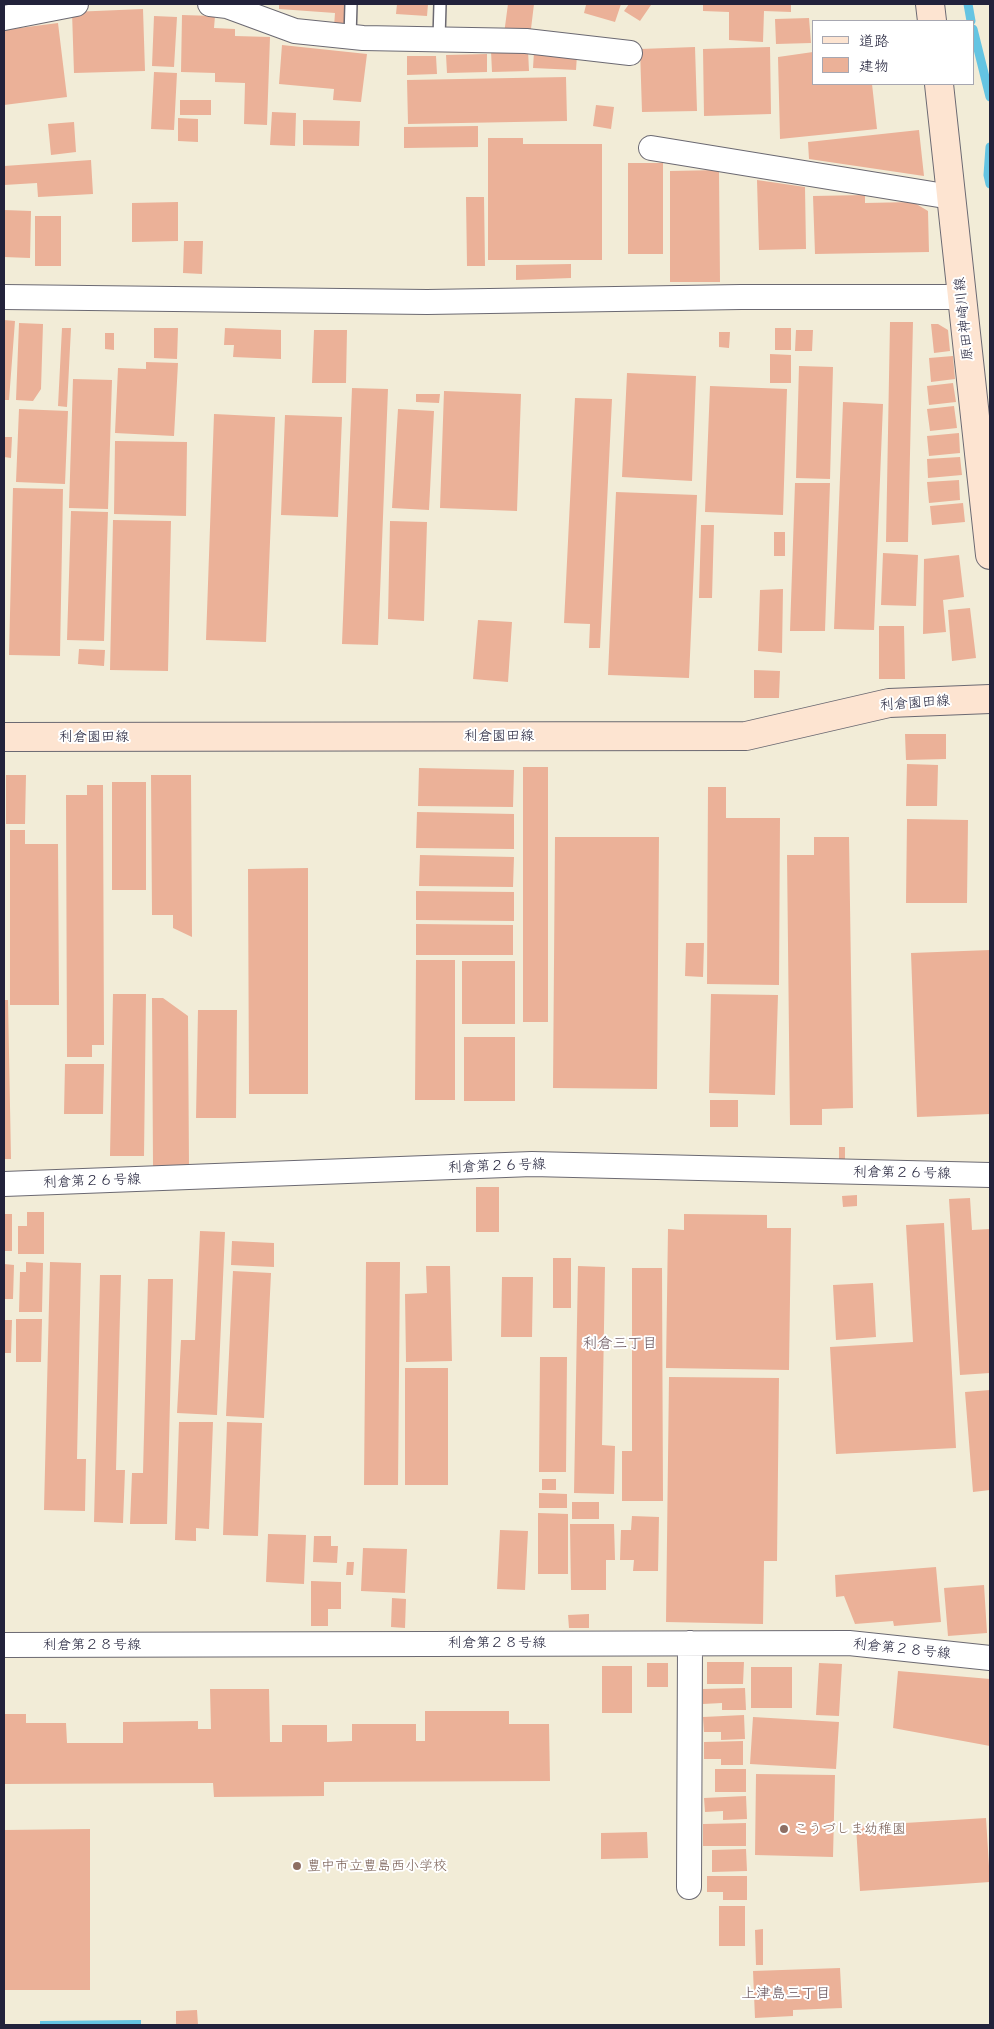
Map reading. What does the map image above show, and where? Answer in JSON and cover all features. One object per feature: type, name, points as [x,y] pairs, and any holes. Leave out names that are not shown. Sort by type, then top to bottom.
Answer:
[{"type":"street","points":[[4,18],[76,4]]},
{"type":"street","points":[[210,4],[227,6],[295,31],[350,37],[526,41],[630,53]]},
{"type":"street","points":[[930,4],[932,20]]},
{"type":"street","name":"原田神崎川線","points":[[939,85],[990,555]]},
{"type":"street","points":[[650,148],[951,196]]},
{"type":"street","points":[[4,298],[428,302],[741,297],[962,297]]},
{"type":"street","name":"利倉園田線","points":[[4,737],[746,736],[889,703],[990,699]]},
{"type":"street","name":"利倉第２６号線","points":[[4,1184],[532,1164],[990,1175]]},
{"type":"street","points":[[689,1887],[690,1643]]},
{"type":"street","name":"利倉第２８号線","points":[[4,1645],[849,1643],[990,1658]]},
{"type":"lane","points":[[350,37],[351,4]]},
{"type":"lane","points":[[439,39],[440,4]]},
{"type":"water","points":[[141,2020],[141,2025],[40,2025],[40,2021]]},
{"type":"building","points":[[279,4],[348,4],[346,28],[334,27],[335,13],[279,9]]},
{"type":"building","points":[[397,4],[428,4],[427,16],[396,14]]},
{"type":"building","points":[[508,4],[534,4],[530,37],[504,34]]},
{"type":"building","points":[[582,4],[621,4],[615,22],[584,13],[586,5]]},
{"type":"building","points":[[629,4],[651,5],[640,21],[624,11]]},
{"type":"building","points":[[703,4],[791,4],[791,12],[764,11],[763,42],[729,40],[729,12],[703,11]]},
{"type":"building","points":[[143,9],[145,71],[74,73],[72,12]]},
{"type":"building","points":[[182,15],[215,16],[214,28],[235,29],[235,36],[270,37],[267,125],[244,124],[245,83],[215,82],[215,73],[181,72]]},
{"type":"building","points":[[154,16],[177,17],[174,67],[152,66]]},
{"type":"building","points":[[809,18],[811,43],[776,44],[775,19]]},
{"type":"building","points":[[58,23],[67,97],[4,105],[4,30]]},
{"type":"building","points":[[282,45],[367,54],[361,102],[333,100],[334,89],[279,84]]},
{"type":"building","points":[[695,47],[697,111],[642,112],[640,49]]},
{"type":"building","points":[[770,47],[771,114],[704,116],[703,49]]},
{"type":"building","points":[[528,50],[529,71],[492,72],[491,51]]},
{"type":"building","points":[[534,52],[577,55],[576,70],[533,68]]},
{"type":"building","points":[[812,52],[812,85],[872,85],[877,129],[780,139],[778,57]]},
{"type":"building","points":[[487,54],[487,72],[447,73],[446,55]]},
{"type":"building","points":[[407,56],[436,56],[437,74],[407,75]]},
{"type":"building","points":[[154,72],[177,73],[174,130],[151,129]]},
{"type":"building","points":[[566,77],[567,121],[408,124],[407,80]]},
{"type":"building","points":[[180,100],[211,100],[211,115],[180,115]]},
{"type":"building","points":[[596,105],[614,107],[611,129],[593,126]]},
{"type":"building","points":[[272,112],[296,113],[295,146],[270,145]]},
{"type":"building","points":[[178,118],[198,119],[198,142],[178,141]]},
{"type":"building","points":[[303,120],[360,121],[359,146],[303,145]]},
{"type":"building","points":[[74,122],[76,152],[51,155],[48,124]]},
{"type":"building","points":[[478,126],[478,147],[404,148],[404,127]]},
{"type":"building","points":[[919,130],[924,176],[809,159],[808,142]]},
{"type":"building","points":[[488,138],[523,138],[523,144],[602,144],[602,260],[488,260]]},
{"type":"building","points":[[91,160],[93,194],[38,197],[37,183],[4,185],[4,166]]},
{"type":"building","points":[[628,163],[663,163],[663,254],[628,254]]},
{"type":"building","points":[[719,170],[720,282],[670,282],[670,171]]},
{"type":"building","points":[[757,180],[805,187],[806,249],[759,250]]},
{"type":"building","points":[[865,195],[865,203],[913,202],[928,211],[929,252],[815,254],[813,196]]},
{"type":"building","points":[[466,197],[484,197],[485,266],[467,266]]},
{"type":"building","points":[[178,202],[178,241],[132,242],[132,203]]},
{"type":"building","points":[[4,210],[31,211],[30,258],[4,257]]},
{"type":"building","points":[[35,216],[61,216],[61,266],[35,266]]},
{"type":"building","points":[[184,241],[203,241],[202,274],[183,273]]},
{"type":"building","points":[[571,264],[571,278],[516,280],[516,265]]},
{"type":"building","points":[[4,320],[15,321],[9,400],[4,400]]},
{"type":"building","points":[[890,322],[913,322],[908,542],[886,542]]},
{"type":"building","points":[[19,323],[43,324],[41,389],[33,401],[16,400]]},
{"type":"building","points":[[931,324],[938,324],[948,330],[950,351],[934,353]]},
{"type":"building","points":[[62,328],[71,328],[67,407],[58,406]]},
{"type":"building","points":[[154,328],[178,328],[177,359],[154,358]]},
{"type":"building","points":[[225,328],[281,330],[281,359],[233,357],[234,345],[224,345]]},
{"type":"building","points":[[775,328],[791,328],[791,350],[775,350]]},
{"type":"building","points":[[314,330],[347,330],[346,383],[312,383]]},
{"type":"building","points":[[796,330],[813,330],[812,351],[795,351]]},
{"type":"building","points":[[719,332],[730,332],[729,348],[719,347]]},
{"type":"building","points":[[105,333],[114,333],[114,350],[105,349]]},
{"type":"building","points":[[770,354],[791,355],[791,383],[770,383]]},
{"type":"building","points":[[953,356],[955,379],[931,382],[929,358]]},
{"type":"building","points":[[146,362],[178,363],[174,436],[115,433],[118,368],[146,369]]},
{"type":"building","points":[[799,366],[833,367],[830,479],[796,478]]},
{"type":"building","points":[[627,373],[696,376],[692,481],[622,477]]},
{"type":"building","points":[[73,379],[112,380],[108,509],[69,508]]},
{"type":"building","points":[[953,383],[956,402],[929,405],[927,386]]},
{"type":"building","points":[[710,386],[787,389],[783,515],[705,512]]},
{"type":"building","points":[[352,388],[388,389],[378,645],[342,644]]},
{"type":"building","points":[[444,391],[521,394],[517,511],[440,508]]},
{"type":"building","points":[[416,394],[440,394],[439,403],[416,402]]},
{"type":"building","points":[[575,398],[612,399],[600,648],[589,648],[590,624],[564,623]]},
{"type":"building","points":[[843,402],[883,404],[874,630],[834,629]]},
{"type":"building","points":[[954,406],[957,428],[930,431],[927,409]]},
{"type":"building","points":[[19,409],[68,411],[65,484],[16,482]]},
{"type":"building","points":[[398,409],[434,411],[429,510],[392,508]]},
{"type":"building","points":[[214,414],[275,417],[266,642],[206,640]]},
{"type":"building","points":[[285,415],[342,417],[338,517],[281,515]]},
{"type":"building","points":[[959,433],[960,453],[929,456],[927,436]]},
{"type":"building","points":[[4,437],[12,437],[11,458],[4,457]]},
{"type":"building","points":[[115,441],[187,442],[186,516],[114,514]]},
{"type":"building","points":[[960,457],[962,475],[928,478],[927,459]]},
{"type":"building","points":[[959,480],[960,500],[929,503],[927,482]]},
{"type":"building","points":[[795,483],[830,483],[825,631],[790,631]]},
{"type":"building","points":[[13,488],[63,489],[60,656],[9,655]]},
{"type":"building","points":[[616,492],[697,495],[689,678],[608,675]]},
{"type":"building","points":[[963,503],[965,522],[932,525],[930,506]]},
{"type":"building","points":[[71,511],[108,512],[104,641],[67,640]]},
{"type":"building","points":[[113,520],[171,521],[168,671],[110,670]]},
{"type":"building","points":[[390,521],[427,522],[424,621],[388,619]]},
{"type":"building","points":[[701,525],[714,525],[712,598],[699,598]]},
{"type":"building","points":[[774,532],[785,532],[785,556],[774,556]]},
{"type":"building","points":[[883,553],[918,555],[916,606],[881,605]]},
{"type":"building","points":[[959,555],[964,597],[943,600],[946,632],[923,634],[924,559]]},
{"type":"building","points":[[783,589],[782,653],[758,651],[760,590]]},
{"type":"building","points":[[970,608],[976,658],[952,661],[948,610]]},
{"type":"building","points":[[478,620],[512,622],[508,682],[473,679]]},
{"type":"building","points":[[879,626],[904,626],[905,679],[879,679]]},
{"type":"building","points":[[79,649],[105,650],[104,666],[78,664]]},
{"type":"building","points":[[754,670],[780,671],[779,698],[754,698]]},
{"type":"building","points":[[905,734],[946,734],[946,759],[906,760]]},
{"type":"building","points":[[907,764],[938,765],[937,806],[906,806]]},
{"type":"building","points":[[523,767],[548,767],[548,1022],[523,1022]]},
{"type":"building","points":[[419,768],[514,770],[513,807],[418,806]]},
{"type":"building","points":[[6,775],[26,775],[25,824],[6,824]]},
{"type":"building","points":[[151,775],[191,775],[192,937],[173,928],[173,915],[152,915]]},
{"type":"building","points":[[112,782],[146,782],[146,890],[112,890]]},
{"type":"building","points":[[87,785],[103,785],[104,1045],[92,1045],[92,1057],[67,1057],[66,795],[87,795]]},
{"type":"building","points":[[708,787],[726,787],[726,818],[780,818],[779,985],[707,984]]},
{"type":"building","points":[[417,812],[514,814],[514,849],[416,848]]},
{"type":"building","points":[[907,819],[968,820],[967,903],[906,903]]},
{"type":"building","points":[[10,830],[25,830],[25,844],[58,844],[59,1005],[10,1005]]},
{"type":"building","points":[[555,837],[659,837],[657,1089],[553,1088]]},
{"type":"building","points":[[814,837],[849,837],[853,1108],[822,1109],[822,1125],[790,1125],[787,855],[814,855]]},
{"type":"building","points":[[420,855],[514,857],[513,887],[419,886]]},
{"type":"building","points":[[308,868],[308,1094],[249,1094],[248,869]]},
{"type":"building","points":[[416,891],[514,892],[514,921],[416,920]]},
{"type":"building","points":[[416,924],[513,925],[513,955],[416,955]]},
{"type":"building","points":[[686,943],[704,943],[703,977],[685,976]]},
{"type":"building","points":[[990,950],[990,1114],[917,1117],[911,953]]},
{"type":"building","points":[[416,960],[455,960],[455,1100],[415,1100]]},
{"type":"building","points":[[462,961],[515,961],[515,1024],[462,1024]]},
{"type":"building","points":[[113,994],[146,994],[144,1156],[110,1156]]},
{"type":"building","points":[[711,994],[778,995],[775,1095],[709,1093]]},
{"type":"building","points":[[152,998],[163,998],[188,1016],[189,1166],[153,1166]]},
{"type":"building","points":[[4,1000],[8,1000],[11,1159],[4,1159]]},
{"type":"building","points":[[198,1010],[237,1010],[236,1118],[196,1118]]},
{"type":"building","points":[[464,1037],[515,1037],[515,1101],[464,1101]]},
{"type":"building","points":[[65,1064],[104,1064],[103,1114],[64,1114]]},
{"type":"building","points":[[710,1100],[738,1100],[738,1127],[710,1127]]},
{"type":"building","points":[[839,1147],[845,1147],[845,1160],[839,1160]]},
{"type":"building","points":[[476,1187],[499,1187],[499,1232],[476,1232]]},
{"type":"building","points":[[857,1195],[857,1206],[843,1207],[842,1196]]},
{"type":"building","points":[[970,1198],[972,1230],[990,1229],[990,1373],[960,1375],[949,1199]]},
{"type":"building","points":[[27,1212],[44,1212],[44,1254],[18,1254],[18,1226],[27,1226]]},
{"type":"building","points":[[4,1214],[12,1214],[12,1251],[4,1251]]},
{"type":"building","points":[[684,1214],[767,1215],[767,1228],[791,1228],[789,1370],[666,1368],[668,1229],[684,1230]]},
{"type":"building","points":[[944,1223],[956,1448],[836,1454],[830,1347],[913,1342],[906,1225]]},
{"type":"building","points":[[200,1231],[225,1232],[217,1415],[177,1413],[181,1340],[195,1340]]},
{"type":"building","points":[[232,1241],[274,1243],[274,1267],[231,1265]]},
{"type":"building","points":[[553,1258],[571,1258],[571,1308],[553,1308]]},
{"type":"building","points":[[26,1262],[43,1263],[42,1312],[19,1312],[20,1272],[26,1272]]},
{"type":"building","points":[[50,1262],[81,1263],[77,1459],[86,1459],[85,1511],[44,1510]]},
{"type":"building","points":[[366,1262],[400,1262],[398,1485],[364,1485]]},
{"type":"building","points":[[4,1264],[14,1265],[13,1299],[4,1299]]},
{"type":"building","points":[[426,1266],[450,1266],[452,1361],[406,1362],[405,1294],[427,1293]]},
{"type":"building","points":[[578,1266],[605,1267],[602,1445],[615,1446],[614,1494],[574,1493]]},
{"type":"building","points":[[632,1268],[662,1268],[663,1501],[622,1501],[622,1451],[632,1451]]},
{"type":"building","points":[[233,1271],[271,1273],[264,1418],[226,1416]]},
{"type":"building","points":[[100,1275],[121,1275],[116,1470],[125,1470],[123,1523],[94,1522]]},
{"type":"building","points":[[502,1277],[533,1277],[532,1337],[501,1337]]},
{"type":"building","points":[[148,1279],[173,1279],[167,1524],[130,1524],[132,1473],[143,1473]]},
{"type":"building","points":[[873,1283],[876,1337],[836,1340],[833,1285]]},
{"type":"building","points":[[16,1319],[42,1319],[41,1362],[16,1362]]},
{"type":"building","points":[[4,1320],[12,1320],[11,1353],[4,1353]]},
{"type":"building","points":[[540,1357],[567,1357],[566,1472],[539,1472]]},
{"type":"building","points":[[405,1368],[448,1368],[448,1485],[405,1485]]},
{"type":"building","points":[[669,1377],[779,1378],[777,1561],[764,1561],[763,1624],[666,1622]]},
{"type":"building","points":[[990,1390],[990,1490],[973,1492],[965,1392]]},
{"type":"building","points":[[179,1422],[213,1422],[209,1529],[196,1528],[196,1541],[175,1540]]},
{"type":"building","points":[[227,1422],[262,1423],[258,1536],[223,1535]]},
{"type":"building","points":[[542,1479],[556,1479],[556,1490],[542,1490]]},
{"type":"building","points":[[539,1493],[567,1494],[567,1508],[539,1508]]},
{"type":"building","points":[[572,1502],[599,1502],[599,1519],[572,1519]]},
{"type":"building","points":[[538,1513],[568,1514],[568,1574],[538,1574]]},
{"type":"building","points":[[632,1516],[659,1517],[658,1571],[633,1571],[634,1560],[620,1560],[621,1530],[631,1530]]},
{"type":"building","points":[[570,1524],[614,1524],[615,1560],[606,1560],[606,1590],[571,1590]]},
{"type":"building","points":[[500,1530],[528,1531],[525,1590],[497,1589]]},
{"type":"building","points":[[268,1534],[306,1535],[304,1584],[266,1582]]},
{"type":"building","points":[[314,1536],[331,1536],[331,1546],[338,1546],[337,1563],[313,1562]]},
{"type":"building","points":[[363,1548],[407,1549],[405,1593],[361,1591]]},
{"type":"building","points":[[347,1562],[354,1562],[353,1575],[346,1575]]},
{"type":"building","points":[[936,1567],[941,1622],[894,1626],[893,1621],[855,1624],[844,1596],[836,1597],[835,1575]]},
{"type":"building","points":[[311,1581],[341,1582],[341,1609],[328,1609],[328,1626],[311,1626]]},
{"type":"building","points":[[984,1585],[987,1633],[948,1636],[944,1588]]},
{"type":"building","points":[[392,1598],[406,1599],[405,1628],[391,1627]]},
{"type":"building","points":[[589,1614],[589,1628],[569,1628],[568,1615]]},
{"type":"building","points":[[707,1662],[744,1662],[743,1684],[707,1684]]},
{"type":"building","points":[[647,1663],[668,1663],[668,1687],[647,1687]]},
{"type":"building","points":[[819,1663],[842,1664],[839,1716],[816,1715]]},
{"type":"building","points":[[602,1666],[632,1666],[632,1713],[602,1713]]},
{"type":"building","points":[[751,1667],[792,1667],[792,1708],[751,1708]]},
{"type":"building","points":[[898,1671],[990,1679],[990,1746],[893,1728]]},
{"type":"building","points":[[745,1688],[746,1710],[722,1710],[722,1703],[703,1704],[703,1689]]},
{"type":"building","points":[[210,1689],[269,1689],[270,1742],[282,1742],[282,1725],[327,1725],[327,1742],[352,1741],[352,1724],[416,1724],[416,1741],[425,1741],[425,1711],[509,1711],[509,1724],[549,1724],[550,1781],[324,1782],[324,1796],[214,1797],[213,1783],[4,1784],[5,1714],[26,1714],[26,1723],[66,1723],[67,1743],[123,1743],[123,1722],[198,1721],[198,1729],[211,1729]]},
{"type":"building","points":[[744,1715],[745,1739],[721,1740],[721,1732],[704,1732],[703,1717]]},
{"type":"building","points":[[753,1717],[839,1722],[836,1769],[750,1764]]},
{"type":"building","points":[[743,1741],[743,1765],[721,1765],[721,1759],[704,1759],[704,1742]]},
{"type":"building","points":[[715,1769],[746,1769],[746,1792],[715,1792]]},
{"type":"building","points":[[756,1774],[835,1775],[833,1857],[755,1855]]},
{"type":"building","points":[[746,1796],[747,1819],[723,1820],[723,1811],[705,1812],[704,1798]]},
{"type":"building","points":[[986,1818],[990,1882],[860,1891],[856,1826]]},
{"type":"building","points":[[746,1823],[746,1846],[703,1846],[703,1824]]},
{"type":"building","points":[[90,1829],[90,1990],[4,1990],[4,1830]]},
{"type":"building","points":[[647,1832],[648,1858],[601,1859],[601,1833]]},
{"type":"building","points":[[746,1849],[747,1871],[712,1872],[712,1850]]},
{"type":"building","points":[[707,1876],[747,1876],[747,1900],[723,1900],[723,1892],[707,1892]]},
{"type":"building","points":[[719,1906],[745,1906],[745,1946],[719,1946]]},
{"type":"building","points":[[763,1929],[763,1965],[756,1965],[755,1930]]},
{"type":"building","points":[[840,1968],[842,2008],[793,2010],[793,2016],[755,2018],[753,1971]]},
{"type":"building","points":[[197,2010],[198,2025],[176,2025],[176,2011]]},
{"type":"waterway","points":[[968,4],[971,20]]},
{"type":"waterway","points":[[974,33],[990,97]]},
{"type":"waterway","points":[[990,147],[988,175],[990,184]]},
{"type":"place","name":"こうづしま幼稚園","points":[[784,1829]]},
{"type":"place","name":"豊中市立豊島西小学校","points":[[297,1866]]},
{"type":"district","name":"利倉三丁目","points":[[620,1344]]},
{"type":"district","name":"上津島三丁目","points":[[786,1994]]}]
